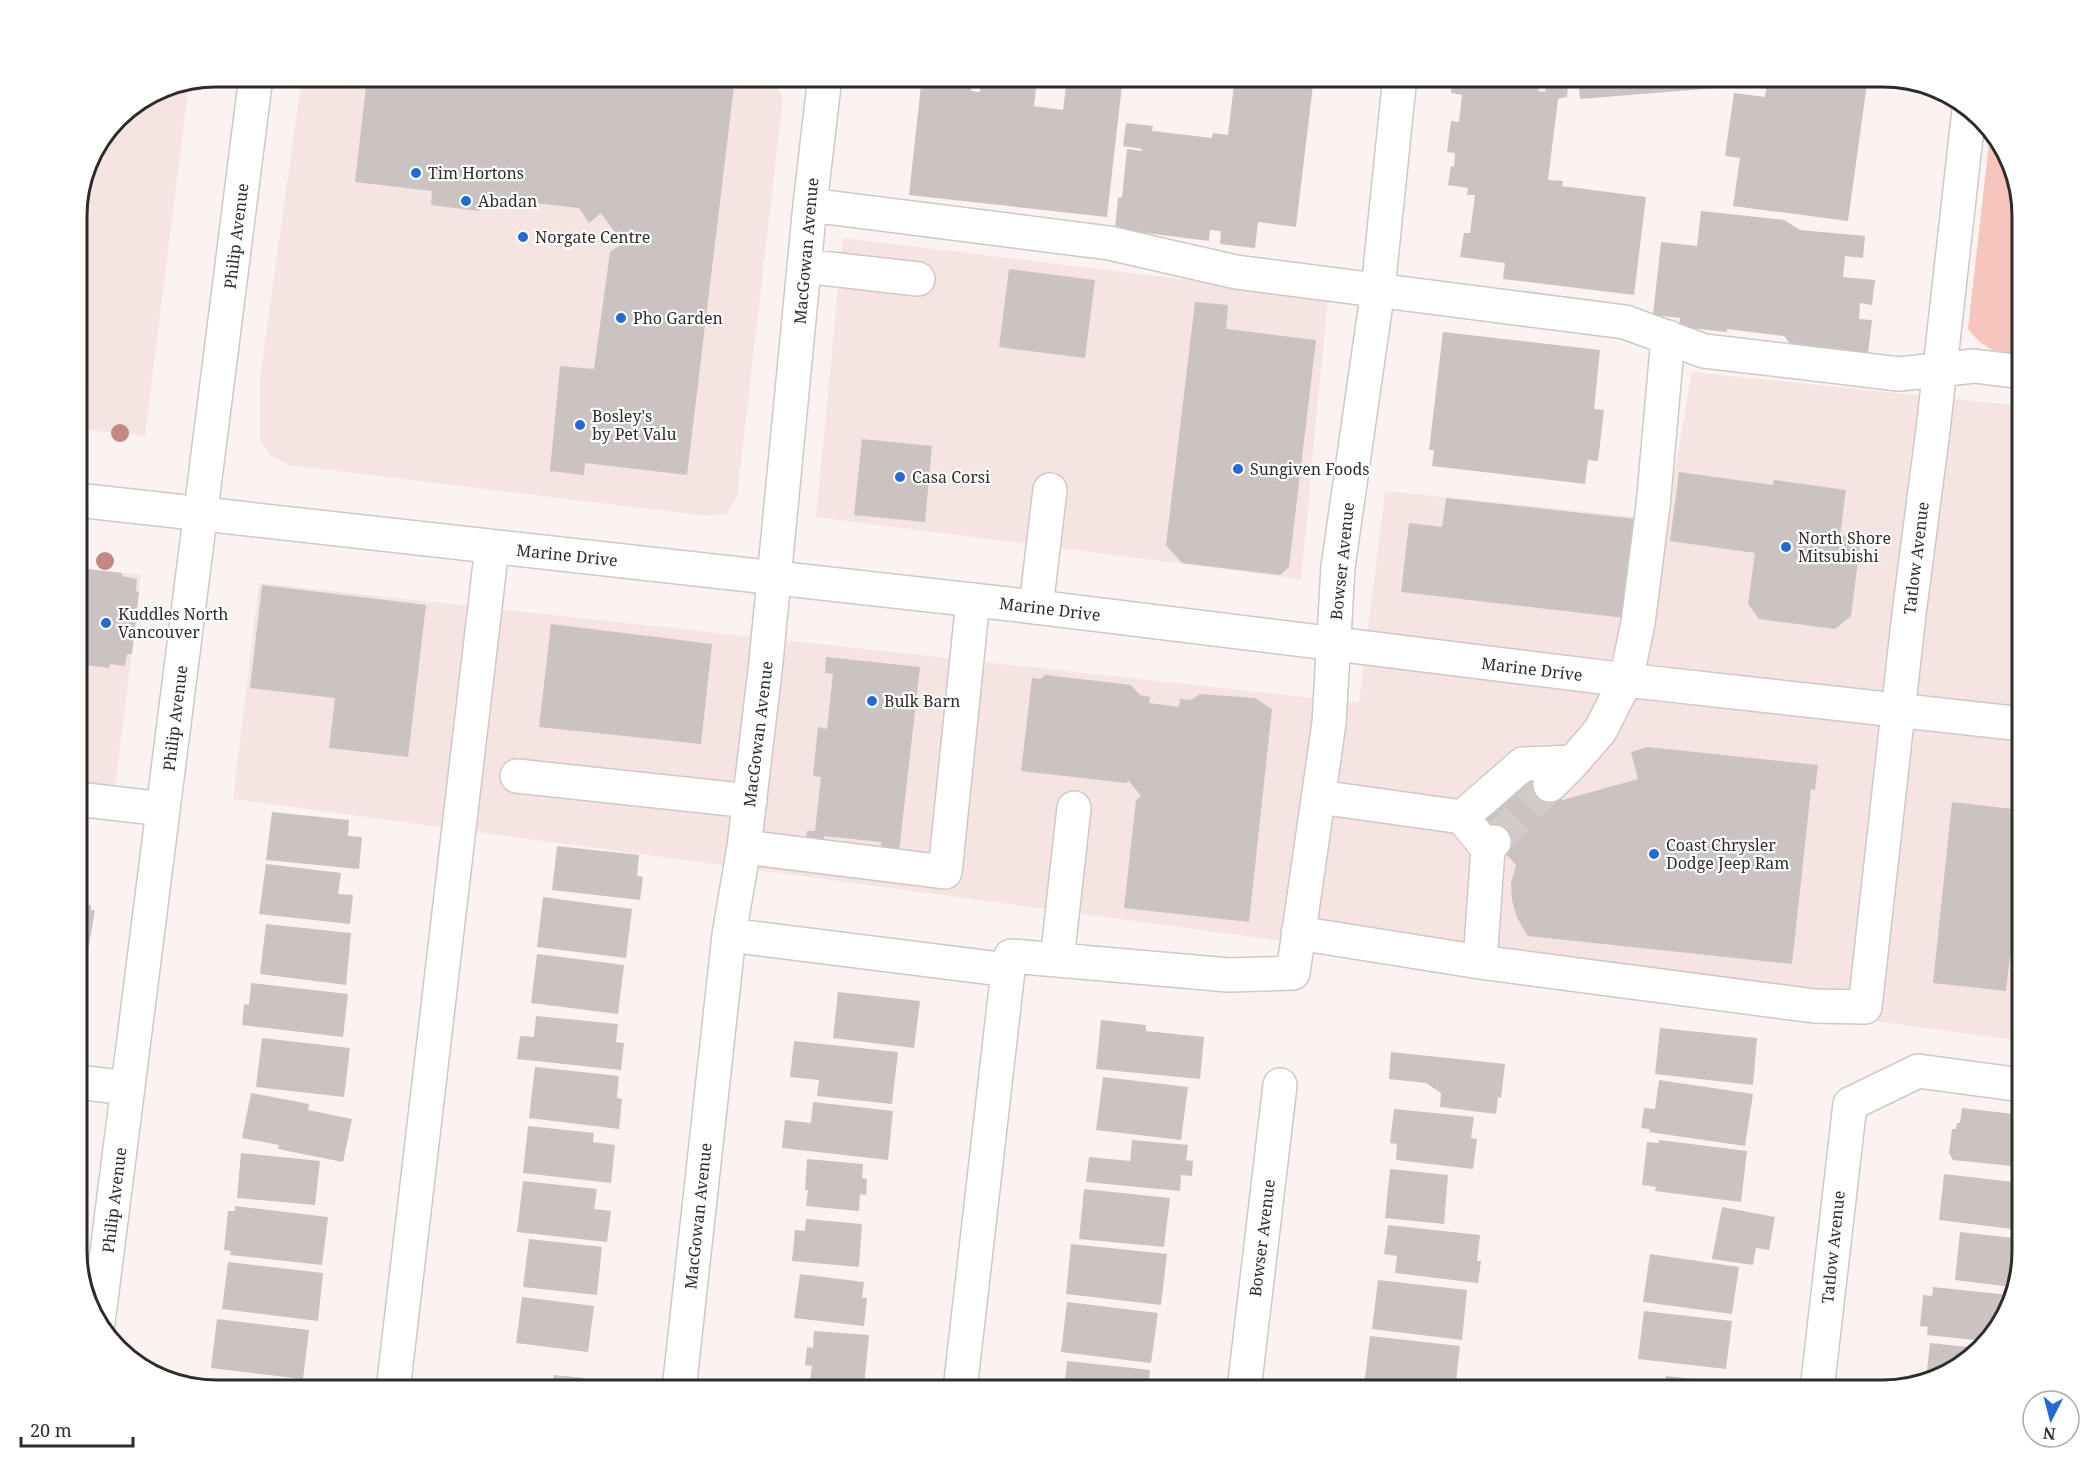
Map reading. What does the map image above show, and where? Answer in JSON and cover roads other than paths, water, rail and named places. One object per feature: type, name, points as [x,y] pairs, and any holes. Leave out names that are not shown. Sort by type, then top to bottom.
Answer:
[{"type":"street","name":"Philip Avenue","points":[[100,1307],[255,87]]},
{"type":"street","name":"MacGowan Avenue","points":[[680,1380],[729,935],[750,801],[824,87]]},
{"type":"street","name":"Bowser Avenue","points":[[1057,960],[1229,975],[1293,973],[1329,723],[1338,567],[1378,289],[1399,87]]},
{"type":"street","name":"Tatlow Avenue","points":[[1480,962],[1814,1006],[1865,1007],[1968,119]]},
{"type":"street","points":[[810,205],[1109,243],[1236,272],[1625,322],[1704,351],[1899,374],[1974,366],[2012,371]]},
{"type":"street","points":[[804,266],[918,279]]},
{"type":"street","points":[[1550,785],[1574,762],[1600,731],[1626,680],[1638,623],[1653,506],[1668,337]]},
{"type":"street","points":[[1036,607],[1050,490]]},
{"type":"street","name":"Marine Drive","points":[[87,501],[1036,607],[1626,680],[2012,723]]},
{"type":"street","points":[[394,1380],[492,547]]},
{"type":"street","points":[[744,847],[945,872],[973,600]]},
{"type":"street","points":[[1462,817],[1523,764],[1574,762]]},
{"type":"street","points":[[517,776],[750,801]]},
{"type":"street","points":[[1298,933],[1480,962],[1491,846],[1462,817],[1319,797]]},
{"type":"street","points":[[87,800],[163,809]]},
{"type":"street","points":[[961,1380],[1008,970],[1011,956],[1057,960],[1074,808]]},
{"type":"street","points":[[729,935],[1008,970]]},
{"type":"street","name":"Tatlow Avenue","points":[[1818,1380],[1850,1104],[1918,1071],[2012,1083]]},
{"type":"street","points":[[87,1083],[128,1088]]},
{"type":"street","name":"Bowser Avenue","points":[[1245,1380],[1280,1085]]},
{"type":"tunnel","points":[[1494,842],[1550,785]]},
{"type":"place","name":"Tim Hortons","points":[[416,173]]},
{"type":"place","name":"Abadan","points":[[466,201]]},
{"type":"place","name":"Norgate Centre","points":[[523,237]]},
{"type":"place","name":"Pho Garden","points":[[621,318]]},
{"type":"place","name":"Bosley's by Pet Valu","points":[[580,425]]},
{"type":"place","name":"Sungiven Foods","points":[[1238,469]]},
{"type":"place","name":"Casa Corsi","points":[[900,477]]},
{"type":"place","name":"North Shore Mitsubishi","points":[[1786,547]]},
{"type":"place","name":"Kuddles North Vancouver","points":[[106,623]]},
{"type":"place","name":"Bulk Barn","points":[[872,701]]},
{"type":"place","name":"Coast Chrysler Dodge Jeep Ram","points":[[1654,854]]}]
